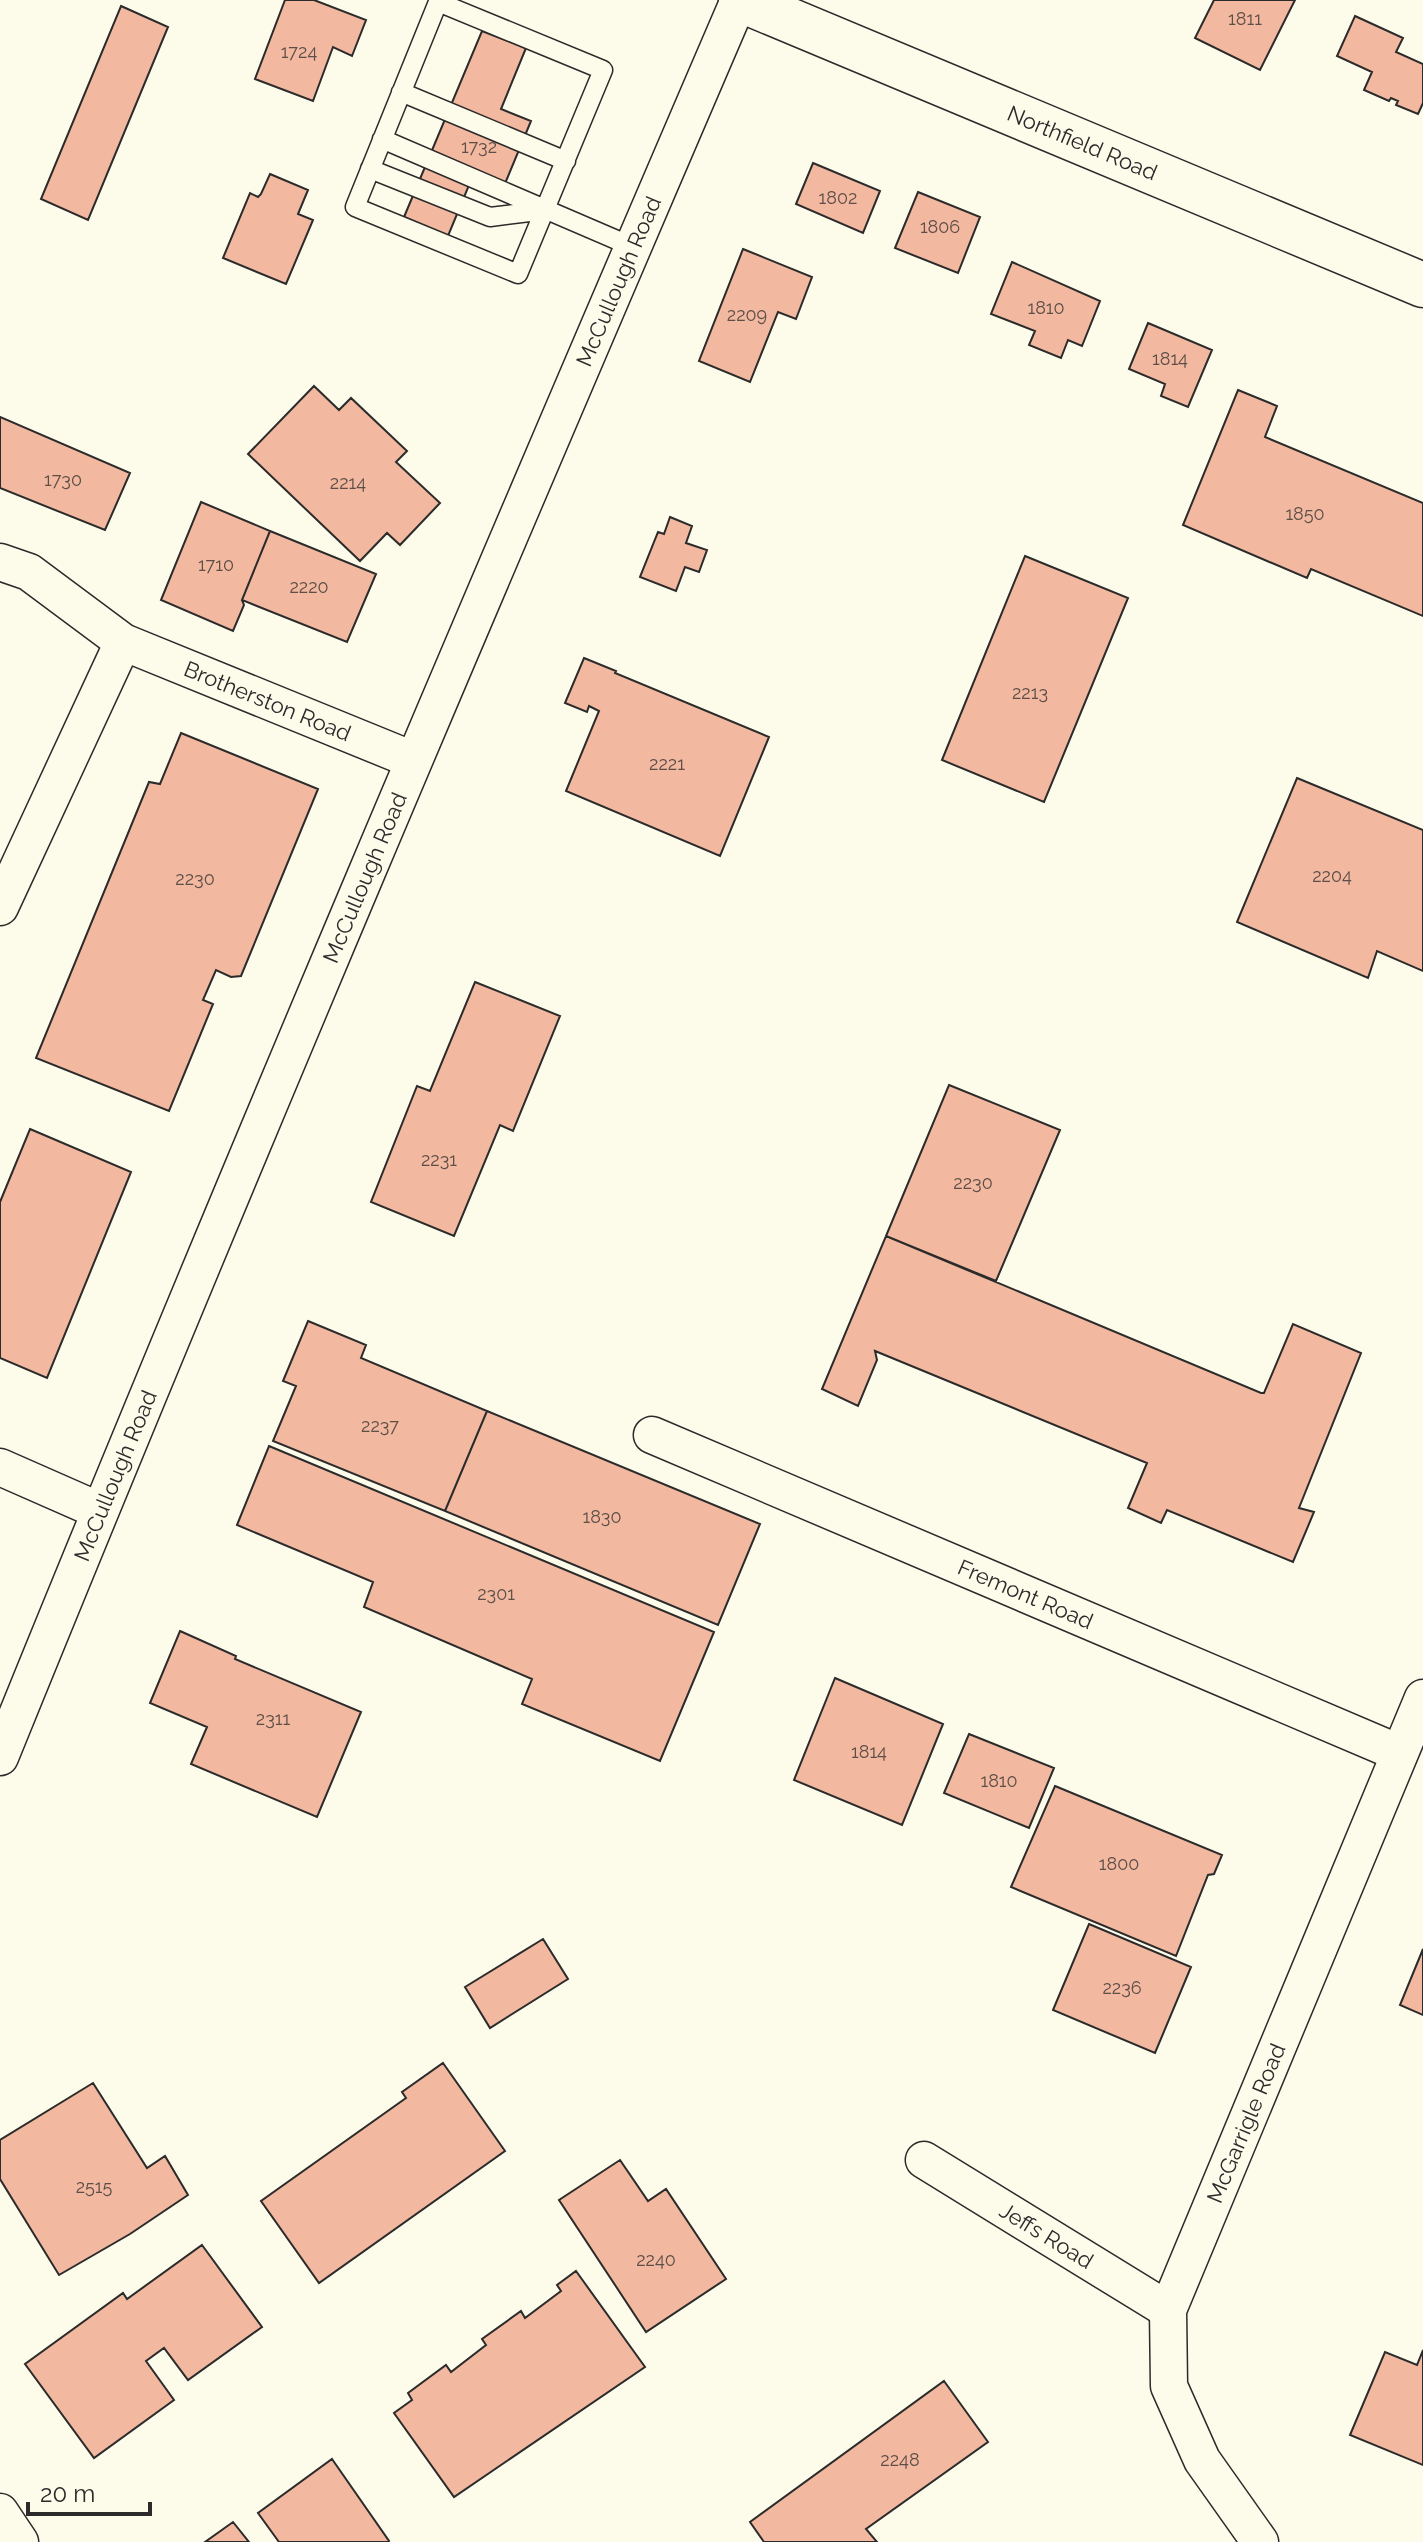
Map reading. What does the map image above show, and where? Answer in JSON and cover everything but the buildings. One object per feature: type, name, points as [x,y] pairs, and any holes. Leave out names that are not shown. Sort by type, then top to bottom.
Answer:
[{"type":"street","name":"McCullough Road","points":[[0,1757],[413,760],[740,0]]},
{"type":"street","name":"Northfield Road","points":[[740,0],[1423,285]]},
{"type":"street","name":"Brotherston Road","points":[[0,562],[29,572],[123,642],[413,760]]},
{"type":"street","points":[[0,907],[123,642]]},
{"type":"street","name":"Fremont Road","points":[[652,1435],[1399,1753]]},
{"type":"street","points":[[0,1467],[100,1511]]},
{"type":"street","name":"McGarrigle Road","points":[[1260,2542],[1202,2460],[1169,2386],[1168,2310],[1423,1698]]},
{"type":"street","name":"Jeffs Road","points":[[924,2160],[1168,2310]]},
{"type":"street","points":[[0,2512],[20,2542]]},
{"type":"lane","points":[[438,2],[603,70],[518,274],[355,207],[401,92],[438,2]]},
{"type":"lane","points":[[401,92],[566,161]]},
{"type":"lane","points":[[382,139],[633,247]]},
{"type":"lane","points":[[370,169],[490,217],[547,210]]}]
